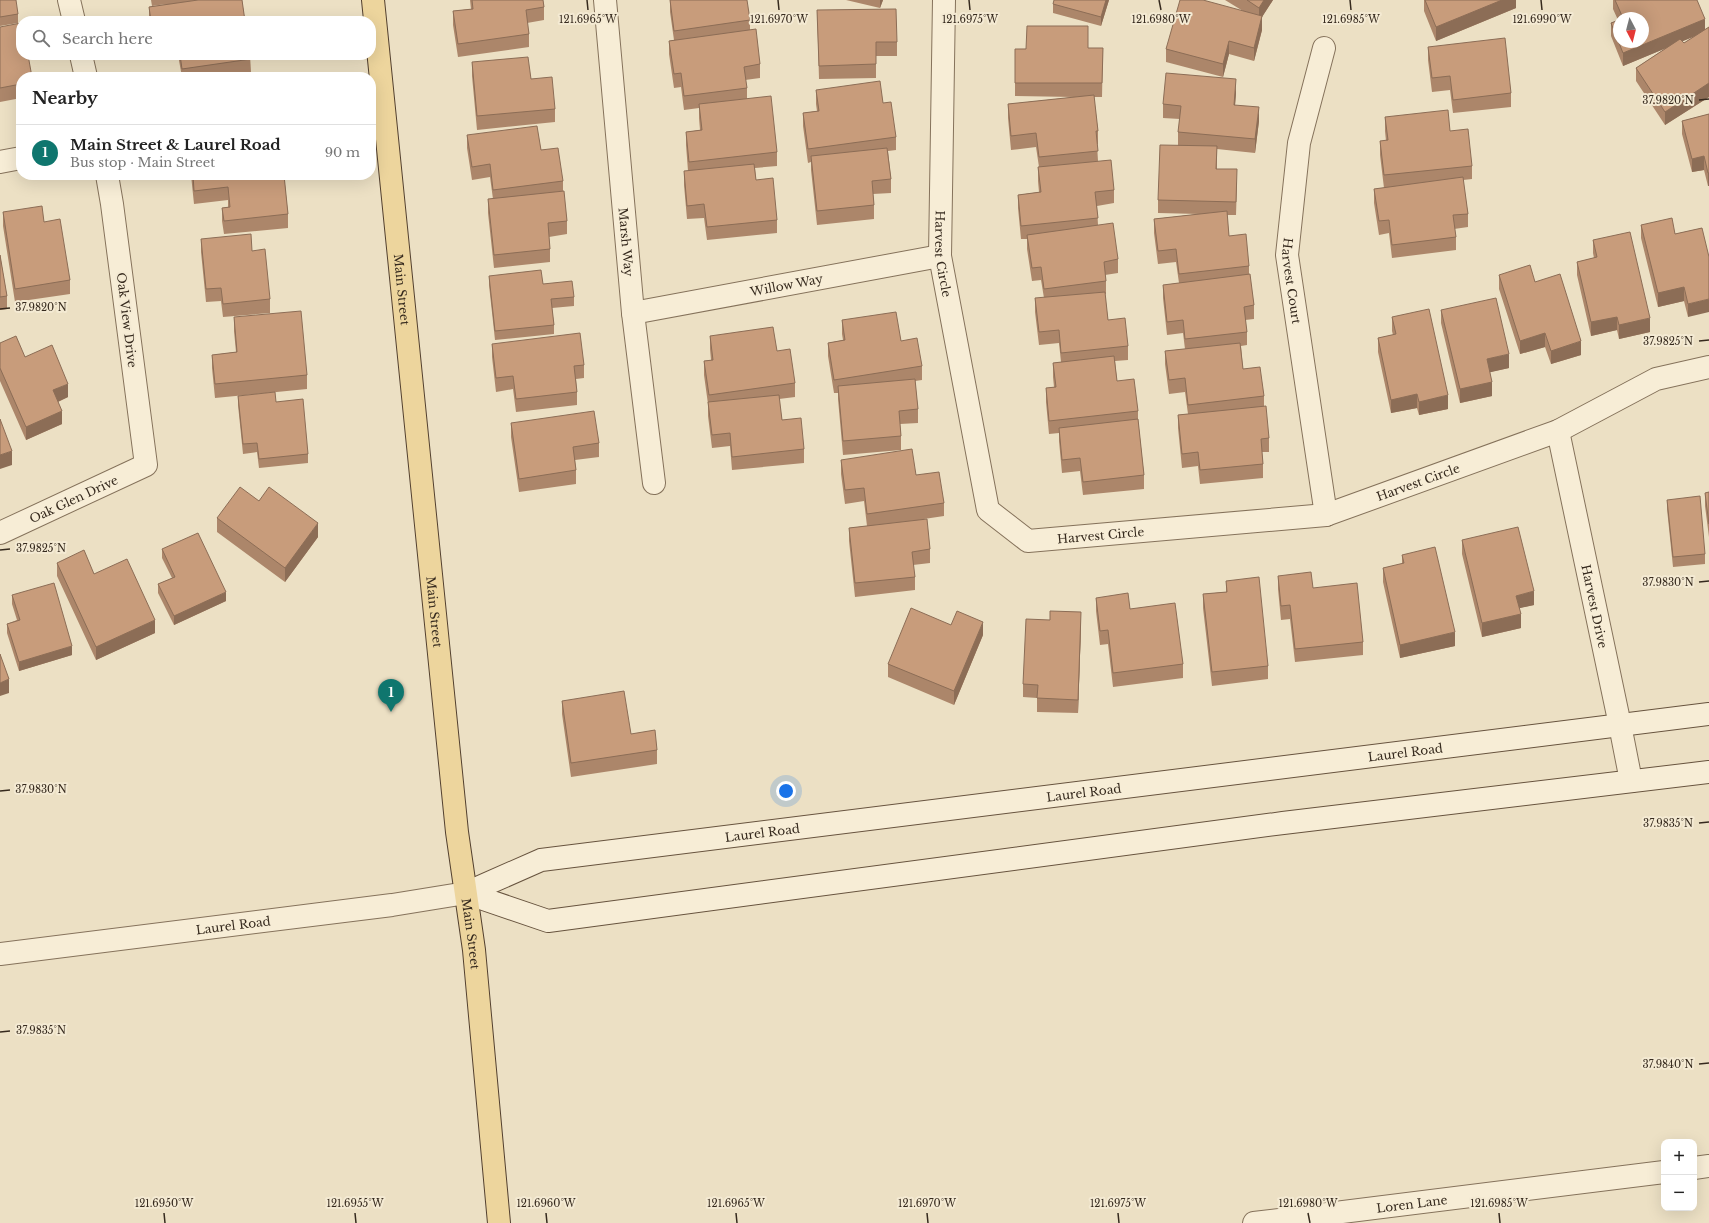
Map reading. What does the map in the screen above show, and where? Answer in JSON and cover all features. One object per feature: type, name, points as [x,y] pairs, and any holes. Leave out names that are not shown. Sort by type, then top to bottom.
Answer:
[{"type":"main road","name":"Main Street","points":[[373,0],[375,16]]},
{"type":"main road","name":"Main Street","points":[[376,30],[457,832],[474,950],[500,1223]]},
{"type":"street","points":[[69,0],[73,16]]},
{"type":"street","name":"Marsh Way","points":[[605,0],[633,313],[654,483]]},
{"type":"street","name":"Harvest Circle","points":[[944,0],[940,256],[988,510],[1028,541],[1326,515],[1558,431],[1656,379],[1709,367]]},
{"type":"street","name":"Harvest Court","points":[[1324,48],[1299,143],[1287,255],[1326,515]]},
{"type":"street","points":[[82,60],[85,72]]},
{"type":"street","points":[[0,162],[16,159]]},
{"type":"street","name":"Oak View Drive","points":[[108,180],[146,465]]},
{"type":"street","name":"Willow Way","points":[[633,313],[940,256]]},
{"type":"street","name":"Harvest Drive","points":[[1558,431],[1631,781]]},
{"type":"street","name":"Oak Glen Drive","points":[[0,534],[146,465]]},
{"type":"street","name":"Laurel Road","points":[[0,954],[392,905],[466,893],[541,860],[1709,714]]},
{"type":"street","name":"Laurel Road","points":[[466,893],[548,921],[1276,824],[1709,772]]},
{"type":"street","points":[[1697,1168],[1709,1166]]},
{"type":"street","name":"Loren Lane","points":[[1254,1223],[1661,1172]]},
{"type":"building","points":[[0,0],[16,0],[18,14],[0,17]]},
{"type":"building","points":[[198,0],[242,0],[244,16],[150,16],[149,7]]},
{"type":"building","points":[[472,0],[543,0],[544,7],[526,10],[529,34],[458,44],[453,11],[473,9]]},
{"type":"building","points":[[670,0],[747,0],[750,20],[674,31]]},
{"type":"building","points":[[1054,0],[1106,0],[1101,17],[1053,4]]},
{"type":"building","points":[[1180,0],[1203,0],[1262,16],[1254,48],[1229,41],[1223,64],[1166,49]]},
{"type":"building","points":[[1247,0],[1264,0],[1259,8]]},
{"type":"building","points":[[1425,0],[1502,0],[1436,27]]},
{"type":"building","points":[[1615,0],[1697,0],[1705,19],[1649,42],[1649,12],[1620,12]]},
{"type":"building","points":[[896,9],[897,42],[876,42],[876,64],[819,66],[817,10]]},
{"type":"building","points":[[16,24],[16,60],[29,60],[31,72],[16,72],[16,85],[0,88],[0,27]]},
{"type":"building","points":[[1027,26],[1088,26],[1088,48],[1103,48],[1102,83],[1015,83],[1015,49],[1026,49]]},
{"type":"building","points":[[1709,27],[1709,83],[1665,112],[1636,68],[1680,39],[1684,43]]},
{"type":"building","points":[[756,29],[760,64],[744,67],[747,88],[684,96],[681,73],[674,74],[669,41]]},
{"type":"building","points":[[1505,38],[1511,93],[1453,100],[1450,76],[1432,78],[1428,47]]},
{"type":"building","points":[[1621,48],[1635,48],[1623,53]]},
{"type":"building","points":[[528,57],[531,79],[552,77],[555,109],[477,116],[472,62]]},
{"type":"building","points":[[181,60],[244,60],[182,69]]},
{"type":"building","points":[[1166,73],[1236,79],[1234,105],[1259,107],[1255,139],[1178,132],[1181,106],[1163,104]]},
{"type":"building","points":[[880,81],[883,103],[891,102],[896,137],[808,149],[803,113],[819,111],[816,90]]},
{"type":"building","points":[[1094,95],[1098,131],[1096,131],[1098,151],[1039,157],[1036,133],[1011,136],[1008,104]]},
{"type":"building","points":[[771,96],[777,152],[689,162],[686,132],[702,130],[699,104]]},
{"type":"building","points":[[1448,110],[1450,131],[1468,129],[1472,166],[1384,175],[1380,141],[1388,140],[1385,117]]},
{"type":"building","points":[[1709,114],[1708,173],[1704,156],[1692,159],[1682,121]]},
{"type":"building","points":[[537,126],[541,150],[558,148],[563,181],[493,190],[490,164],[472,167],[467,135]]},
{"type":"building","points":[[1160,145],[1217,146],[1216,169],[1237,169],[1236,202],[1158,200]]},
{"type":"building","points":[[887,148],[891,179],[872,181],[874,205],[817,211],[811,156]]},
{"type":"building","points":[[1111,160],[1114,190],[1095,192],[1098,218],[1021,226],[1018,195],[1041,192],[1038,167]]},
{"type":"building","points":[[754,164],[756,180],[773,178],[777,220],[707,227],[704,204],[687,206],[684,171]]},
{"type":"building","points":[[1463,177],[1468,214],[1453,215],[1456,237],[1392,245],[1389,220],[1379,221],[1374,189]]},
{"type":"building","points":[[193,180],[285,180],[288,214],[224,221],[222,208],[230,207],[228,187],[194,191]]},
{"type":"building","points":[[564,191],[567,221],[548,223],[550,249],[494,255],[488,199]]},
{"type":"building","points":[[42,206],[44,222],[60,219],[70,280],[15,289],[3,212]]},
{"type":"building","points":[[1227,211],[1229,236],[1246,234],[1249,266],[1179,274],[1176,249],[1158,251],[1154,219]]},
{"type":"building","points":[[1672,218],[1675,234],[1702,228],[1709,257],[1709,299],[1688,304],[1684,287],[1658,293],[1641,225]]},
{"type":"building","points":[[1113,223],[1118,259],[1104,262],[1106,281],[1044,289],[1041,267],[1032,268],[1027,235]]},
{"type":"building","points":[[1630,232],[1650,318],[1619,325],[1617,317],[1591,322],[1577,262],[1597,257],[1593,240]]},
{"type":"building","points":[[251,234],[252,251],[265,249],[270,299],[223,304],[221,288],[206,289],[201,239]]},
{"type":"building","points":[[0,255],[7,296],[0,297]]},
{"type":"building","points":[[1530,265],[1535,282],[1560,274],[1581,341],[1551,351],[1545,333],[1520,341],[1499,275]]},
{"type":"building","points":[[541,270],[543,284],[572,281],[574,297],[551,299],[554,325],[495,331],[489,276]]},
{"type":"building","points":[[1250,274],[1254,305],[1244,307],[1247,332],[1185,339],[1183,320],[1167,322],[1163,285]]},
{"type":"building","points":[[1105,292],[1108,320],[1125,318],[1128,346],[1061,353],[1059,330],[1039,332],[1035,298]]},
{"type":"building","points":[[1496,298],[1509,354],[1487,359],[1492,382],[1460,389],[1441,310]]},
{"type":"building","points":[[1429,309],[1448,395],[1419,402],[1417,394],[1391,400],[1378,338],[1396,334],[1392,317]]},
{"type":"building","points":[[301,311],[307,375],[215,384],[212,355],[237,352],[234,317]]},
{"type":"building","points":[[896,312],[901,341],[917,338],[922,366],[834,380],[828,343],[845,340],[842,320]]},
{"type":"building","points":[[773,327],[777,351],[790,349],[795,383],[709,395],[704,361],[713,360],[710,336]]},
{"type":"building","points":[[580,333],[584,365],[574,366],[577,392],[516,399],[513,376],[496,378],[492,344]]},
{"type":"building","points":[[16,336],[25,357],[52,345],[68,384],[53,390],[62,411],[26,427],[0,368],[0,343]]},
{"type":"building","points":[[1240,343],[1243,369],[1260,367],[1264,396],[1188,405],[1185,378],[1169,380],[1165,351]]},
{"type":"building","points":[[1114,356],[1117,381],[1134,379],[1138,411],[1049,421],[1046,388],[1056,387],[1053,363]]},
{"type":"building","points":[[915,379],[918,409],[899,411],[901,436],[843,441],[838,386]]},
{"type":"building","points":[[275,392],[276,402],[303,399],[308,454],[259,459],[257,443],[243,444],[238,396]]},
{"type":"building","points":[[779,395],[782,420],[801,418],[804,449],[732,457],[730,433],[712,435],[708,402]]},
{"type":"building","points":[[1266,406],[1269,438],[1261,439],[1263,464],[1200,470],[1198,452],[1182,454],[1178,415]]},
{"type":"building","points":[[594,411],[599,443],[573,447],[576,470],[519,479],[511,423]]},
{"type":"building","points":[[0,419],[12,451],[0,455]]},
{"type":"building","points":[[1138,419],[1144,475],[1083,482],[1080,458],[1062,460],[1059,428]]},
{"type":"building","points":[[912,449],[916,475],[939,472],[944,503],[867,514],[864,488],[845,490],[841,460]]},
{"type":"building","points":[[240,487],[259,501],[269,487],[318,523],[285,568],[217,518]]},
{"type":"building","points":[[1709,492],[1709,524],[1705,493]]},
{"type":"building","points":[[1700,496],[1705,554],[1673,557],[1667,500]]},
{"type":"building","points":[[927,519],[930,549],[912,552],[915,577],[855,583],[849,528]]},
{"type":"building","points":[[1518,527],[1534,591],[1516,596],[1521,614],[1482,623],[1462,540]]},
{"type":"building","points":[[198,533],[226,592],[174,616],[158,584],[175,577],[162,549]]},
{"type":"building","points":[[1435,547],[1455,632],[1400,645],[1383,568],[1404,563],[1402,555]]},
{"type":"building","points":[[84,550],[94,574],[127,559],[155,620],[96,647],[57,563]]},
{"type":"building","points":[[1311,572],[1313,588],[1357,583],[1363,642],[1295,649],[1290,605],[1281,606],[1278,576]]},
{"type":"building","points":[[1259,577],[1268,666],[1212,672],[1203,594],[1227,592],[1226,581]]},
{"type":"building","points":[[54,583],[72,646],[19,662],[7,624],[20,620],[12,595]]},
{"type":"building","points":[[1128,593],[1130,609],[1175,603],[1183,664],[1113,673],[1108,630],[1100,631],[1096,598]]},
{"type":"building","points":[[911,608],[951,625],[957,611],[983,622],[954,691],[888,664]]},
{"type":"building","points":[[1050,611],[1081,612],[1078,700],[1037,698],[1038,685],[1023,684],[1026,619],[1050,620]]},
{"type":"building","points":[[0,654],[9,679],[0,683]]},
{"type":"building","points":[[624,691],[631,734],[655,730],[657,750],[571,763],[562,701]]},
{"type":"place","name":"Main Street & Laurel Road","points":[[391,712]]}]
